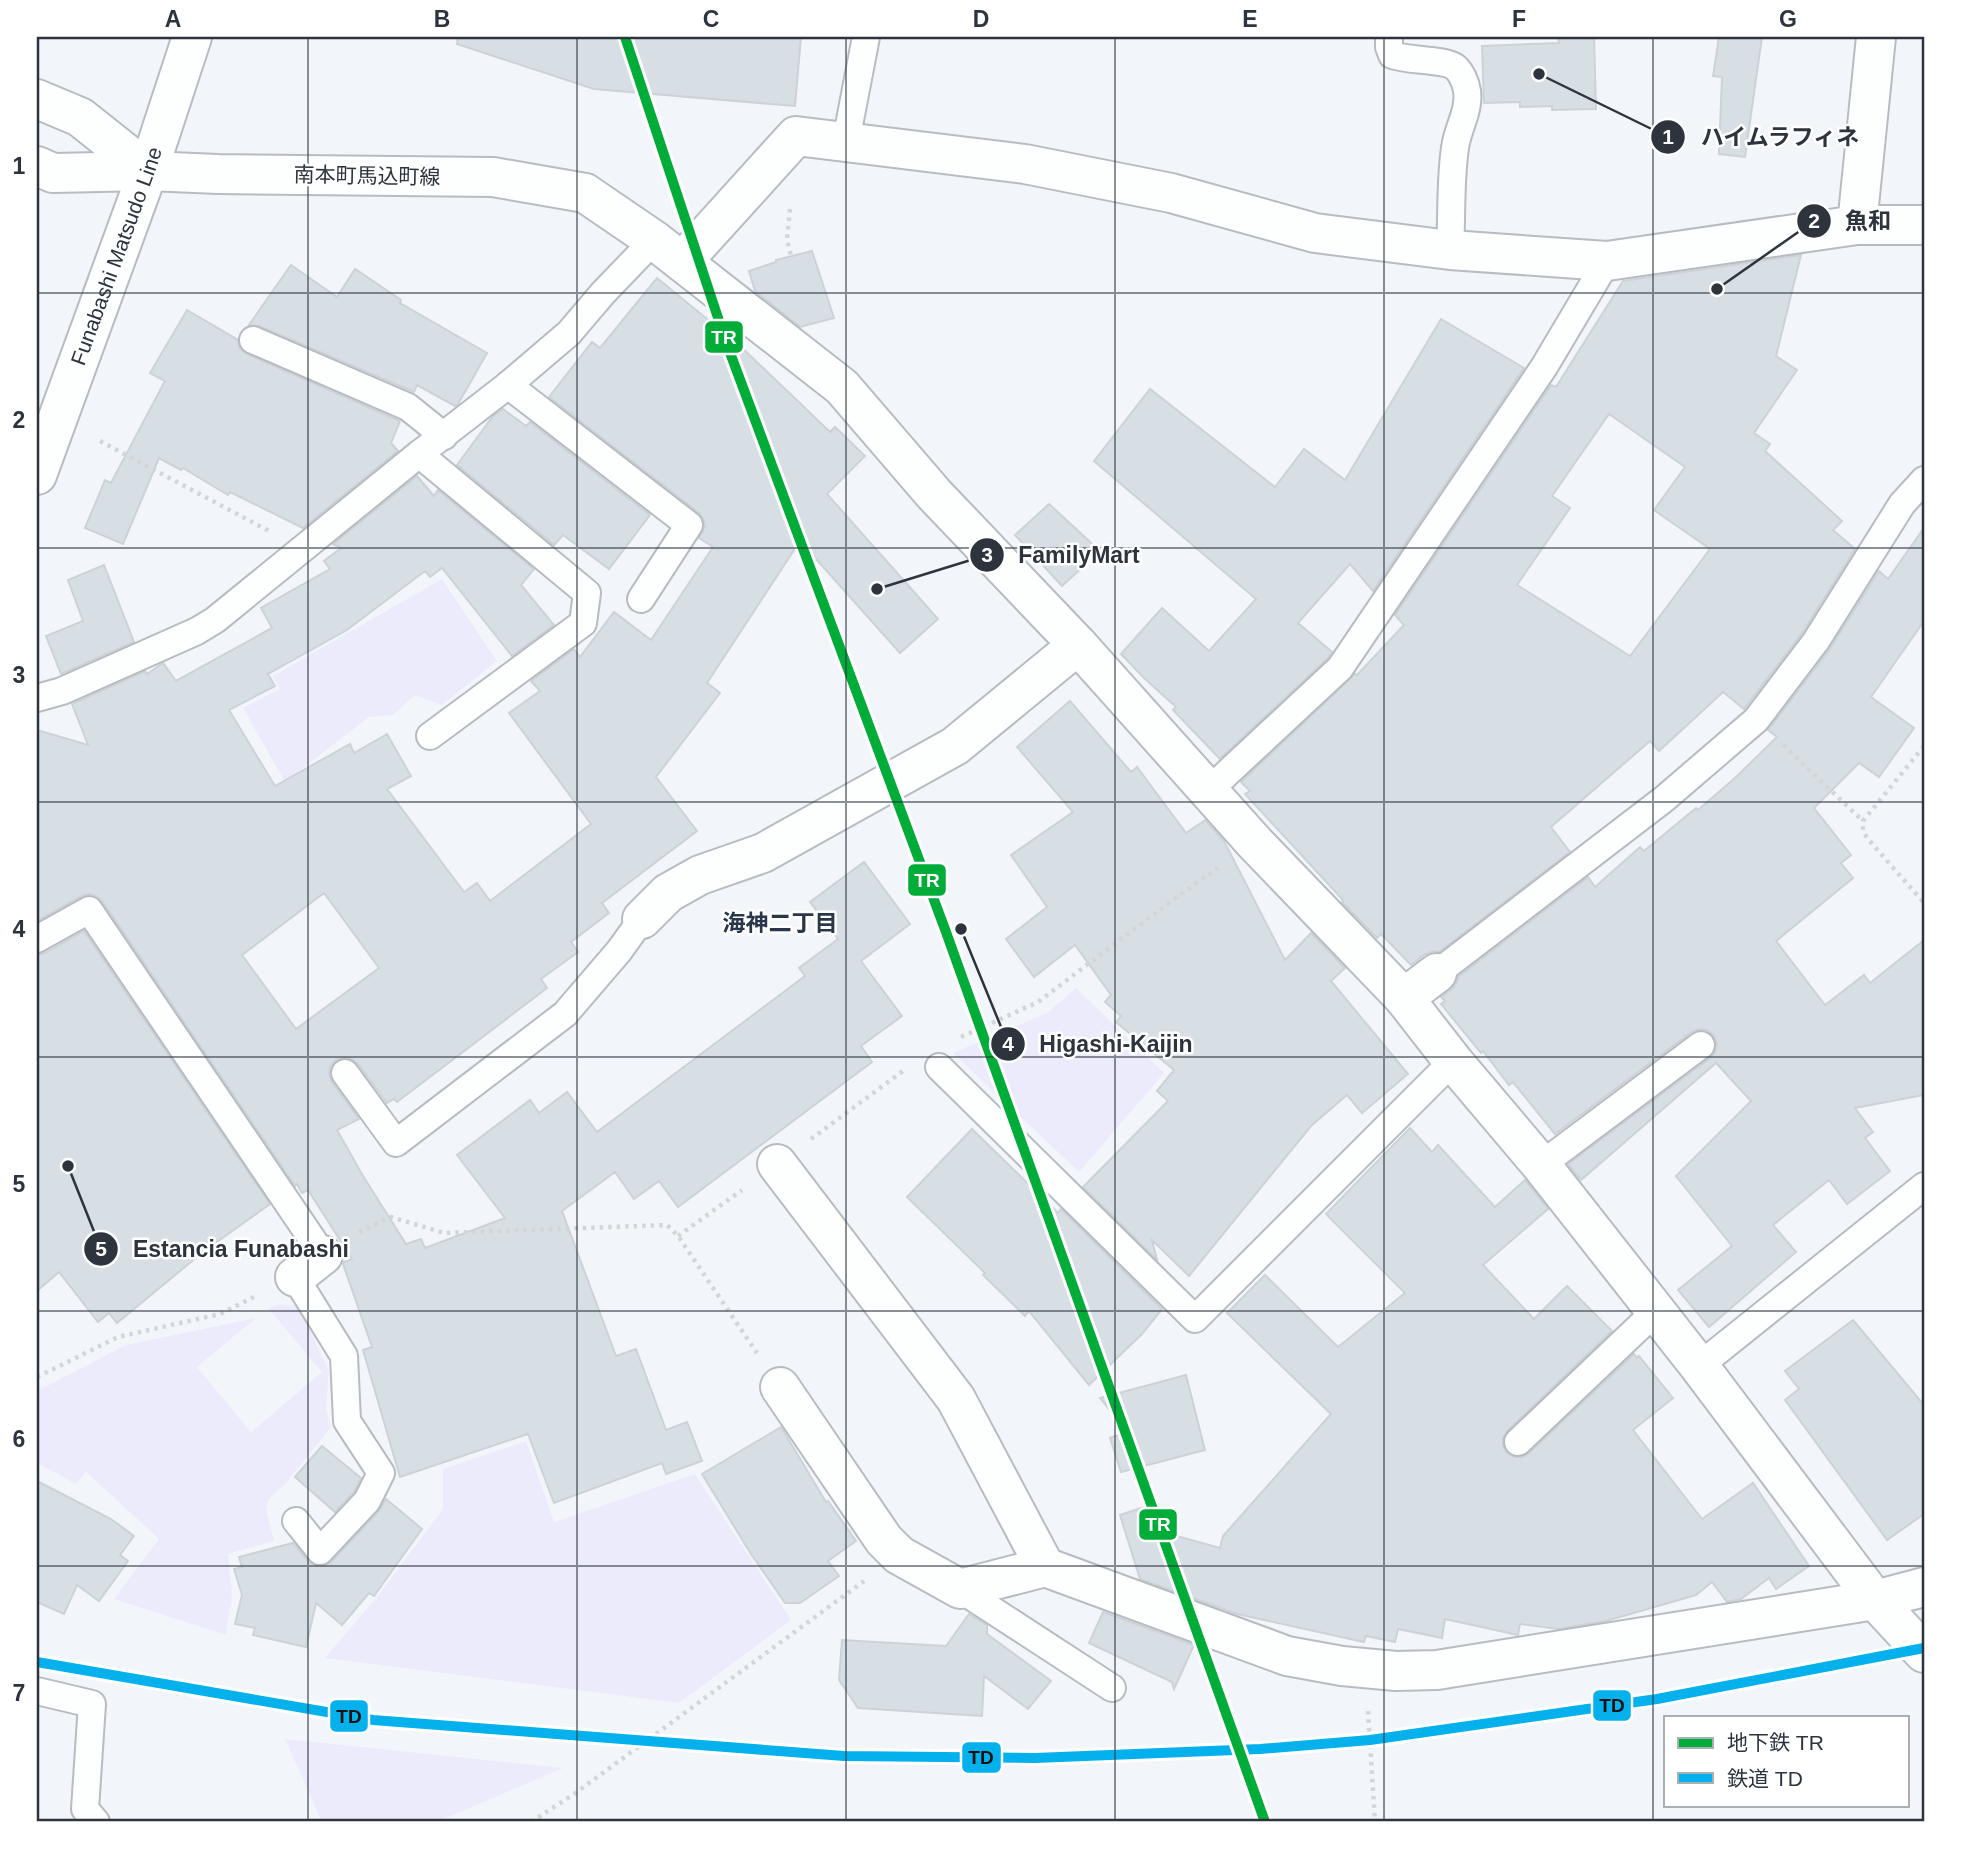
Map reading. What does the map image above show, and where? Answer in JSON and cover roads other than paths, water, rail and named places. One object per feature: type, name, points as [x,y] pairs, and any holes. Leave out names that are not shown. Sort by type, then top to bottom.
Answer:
[{"type":"street","name":"Funabashi Matsudo Line","points":[[37,475],[148,171],[192,37]]},
{"type":"street","points":[[1857,225],[1876,37]]},
{"type":"street","points":[[37,99],[80,117],[148,171]]},
{"type":"street","points":[[1924,225],[1857,225],[1607,261],[1450,250],[1315,233],[1171,193],[1025,164],[796,136],[668,251],[842,387],[934,494],[1078,645],[1254,842],[1404,998],[1541,1165],[1699,1366],[1875,1601],[1924,1653]]},
{"type":"street","name":"南本町馬込町線","points":[[37,166],[53,173],[148,171],[493,177],[585,193],[668,251]]},
{"type":"street","points":[[642,919],[668,893],[700,875],[763,853],[955,746],[1078,645]]},
{"type":"street","points":[[1404,998],[1437,973]]},
{"type":"street","points":[[777,1164],[956,1399],[1045,1567]]},
{"type":"street","points":[[780,1387],[884,1540],[899,1555],[960,1589],[1045,1567],[1287,1656],[1342,1666],[1396,1671],[1437,1670],[1875,1601],[1924,1587]]},
{"type":"lane","points":[[846,141],[866,37]]},
{"type":"lane","points":[[1389,40],[1392,55],[1454,66],[1467,90],[1465,112],[1455,147],[1450,250]]},
{"type":"lane","points":[[37,698],[62,691],[197,631],[215,620],[508,385],[569,333],[603,293],[668,251]]},
{"type":"lane","points":[[1208,791],[1340,668],[1544,367],[1607,261]]},
{"type":"lane","points":[[253,340],[408,407],[444,436]]},
{"type":"lane","points":[[508,385],[689,525],[641,599]]},
{"type":"lane","points":[[419,454],[587,593],[583,623],[430,736]]},
{"type":"lane","points":[[1437,973],[1664,799],[1756,720],[1816,641],[1902,504],[1924,480]]},
{"type":"lane","points":[[37,939],[89,910],[309,1266],[344,1356],[347,1421],[381,1473],[367,1501],[320,1551],[296,1521]]},
{"type":"lane","points":[[345,1073],[396,1143],[565,1014],[619,951],[642,919]]},
{"type":"lane","points":[[1541,1165],[1701,1045]]},
{"type":"lane","points":[[939,1067],[1195,1319],[1453,1061]]},
{"type":"lane","points":[[1699,1366],[1924,1186]]},
{"type":"lane","points":[[1518,1442],[1656,1311]]},
{"type":"lane","points":[[960,1589],[1112,1688]]},
{"type":"lane","points":[[37,1691],[92,1704],[85,1809],[96,1822]]},
{"type":"metro line","name":"TR","points":[[625,37],[726,342],[946,932],[1265,1822]]},
{"type":"rail line","name":"TD","points":[[37,1662],[373,1720],[844,1756],[1035,1758],[1260,1749],[1370,1740],[1657,1699],[1924,1648]]},
{"type":"place","name":"ハイムラフィネ","points":[[1539,74]]},
{"type":"place","name":"魚和","points":[[1717,289]]},
{"type":"place","name":"FamilyMart","points":[[877,589]]},
{"type":"place","name":"Higashi-Kaijin","points":[[961,929]]},
{"type":"place","name":"Estancia Funabashi","points":[[68,1166]]},
{"type":"district","name":"海神二丁目","points":[[780,923]]}]
